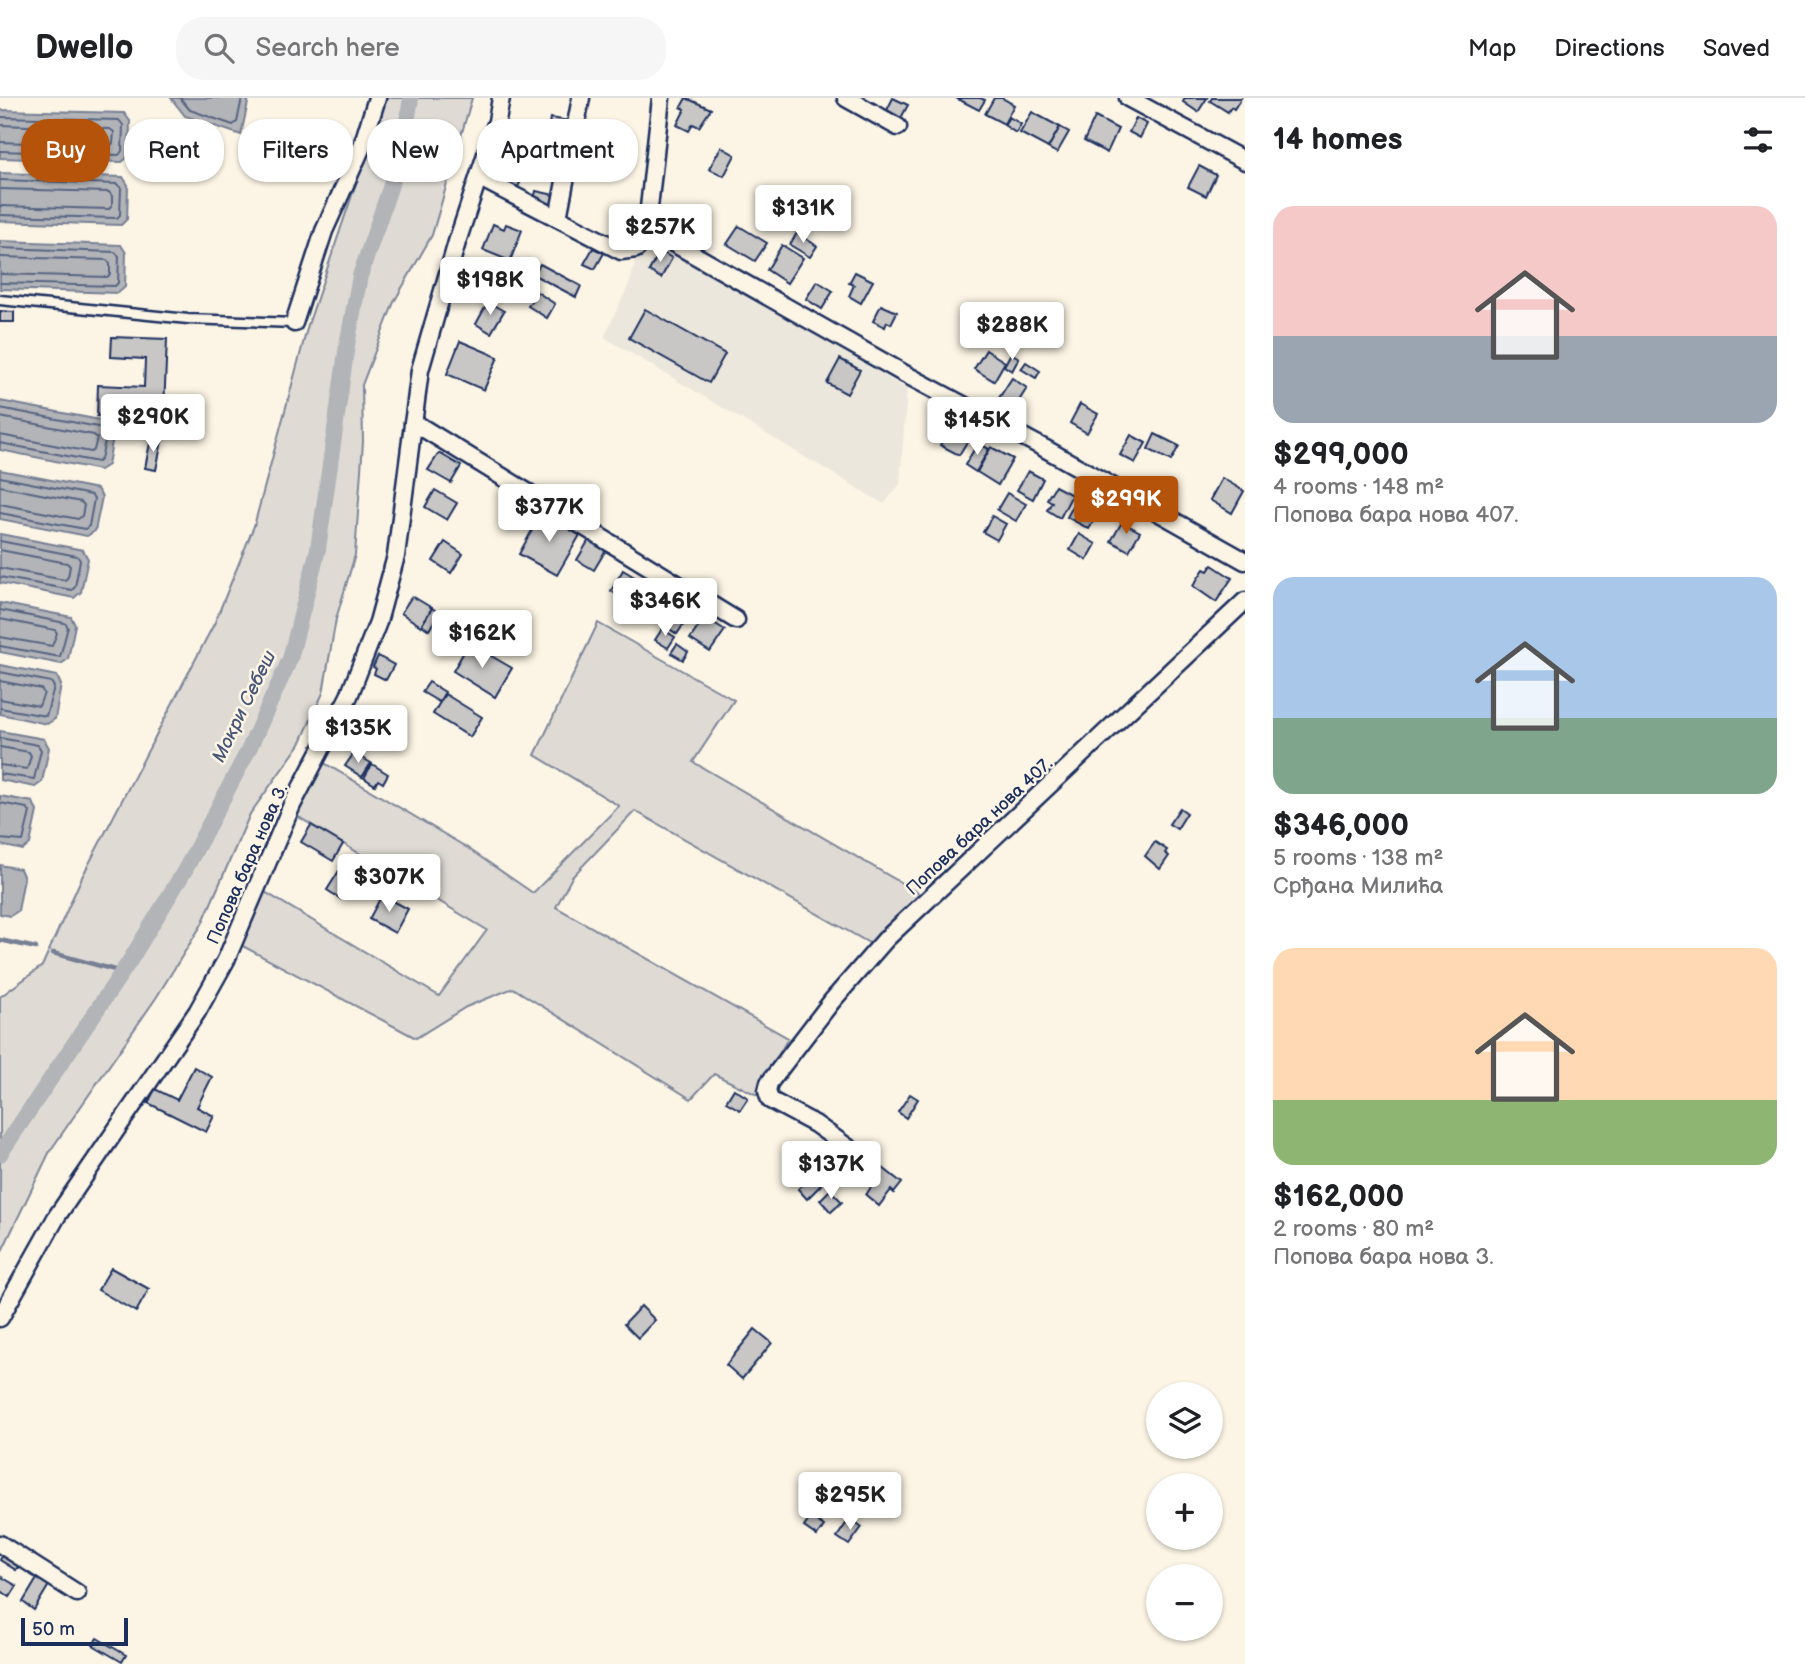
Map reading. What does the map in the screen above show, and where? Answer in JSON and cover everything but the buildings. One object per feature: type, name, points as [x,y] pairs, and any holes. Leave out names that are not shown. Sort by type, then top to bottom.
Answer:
[{"type":"street","points":[[294,323],[324,231],[361,149],[377,98]]},
{"type":"street","name":"Попова бара нова 3.","points":[[498,119],[501,98]]},
{"type":"street","points":[[558,218],[581,98]]},
{"type":"street","points":[[661,98],[648,217],[652,231],[891,367],[1044,448],[1245,561]]},
{"type":"street","points":[[846,98],[898,127]]},
{"type":"street","points":[[1128,98],[1245,161]]},
{"type":"street","name":"Попова бара нова 3.","points":[[0,1318],[57,1216],[197,1012],[226,960],[292,805],[349,696],[378,622],[396,556],[420,370],[457,242],[479,182]]},
{"type":"street","points":[[488,182],[621,251],[636,249],[652,231]]},
{"type":"street","points":[[413,422],[736,620]]},
{"type":"street","name":"Попова бара нова 407.","points":[[860,1156],[815,1124],[770,1100],[767,1091],[769,1083],[832,1002],[886,939],[1245,601]]},
{"type":"street","points":[[0,1544],[78,1593]]},
{"type":"lane","points":[[0,300],[188,319],[294,323]]},
{"type":"shaded area","points":[[385,98],[472,98],[463,129],[463,119],[378,119]]},
{"type":"shaded area","points":[[367,151],[367,182],[447,182],[432,235],[394,302],[362,385],[363,442],[355,555],[336,619],[323,693],[300,744],[250,814],[202,924],[156,998],[50,1151],[0,1255],[0,997],[42,966],[82,877],[215,622],[254,526],[308,325]]},
{"type":"shaded area","points":[[652,239],[907,389],[900,484],[884,504],[604,337],[630,282],[636,258]]},
{"type":"shaded area","points":[[598,623],[734,700],[693,762],[922,895],[871,944],[635,811],[572,877],[556,907],[788,1038],[757,1095],[714,1074],[691,1099],[513,988],[466,1007],[416,1038],[237,943],[263,891],[439,996],[487,930],[297,816],[324,763],[466,847],[533,893],[619,806],[535,755]]},
{"type":"water","points":[[171,98],[249,98],[244,119],[238,119],[238,134],[224,129],[224,119],[194,119],[185,116]]},
{"type":"water","points":[[0,110],[124,113],[128,119],[124,119],[122,162],[110,162],[110,119],[21,119],[21,159],[0,158]]},
{"type":"water","points":[[0,173],[21,174],[21,182],[110,182],[110,177],[123,177],[128,185],[127,219],[121,225],[0,221]]},
{"type":"water","points":[[0,241],[121,245],[126,253],[125,287],[118,293],[0,289]]},
{"type":"water","points":[[0,401],[110,422],[114,431],[108,465],[100,470],[0,450]]},
{"type":"water","points":[[0,470],[97,489],[102,497],[95,531],[87,536],[0,519]]},
{"type":"water","points":[[0,534],[83,550],[88,559],[81,592],[74,598],[0,583]]},
{"type":"water","points":[[0,603],[71,617],[75,625],[68,659],[61,664],[0,652]]},
{"type":"water","points":[[0,665],[57,676],[61,685],[55,719],[47,724],[0,714]]},
{"type":"water","points":[[0,731],[44,739],[49,748],[42,782],[35,787],[0,780]]},
{"type":"water","points":[[0,796],[33,802],[37,811],[30,844],[23,850],[0,845]]},
{"type":"water","points":[[0,865],[20,869],[24,878],[18,911],[10,916],[0,914]]},
{"type":"waterway","name":"Мокри Себеш","points":[[0,1154],[129,962],[185,870],[248,751],[290,659],[318,549],[347,345],[360,276],[392,182],[405,135],[411,98]]},
{"type":"waterway","points":[[0,940],[36,948]]},
{"type":"waterway","points":[[53,953],[122,972]]}]
